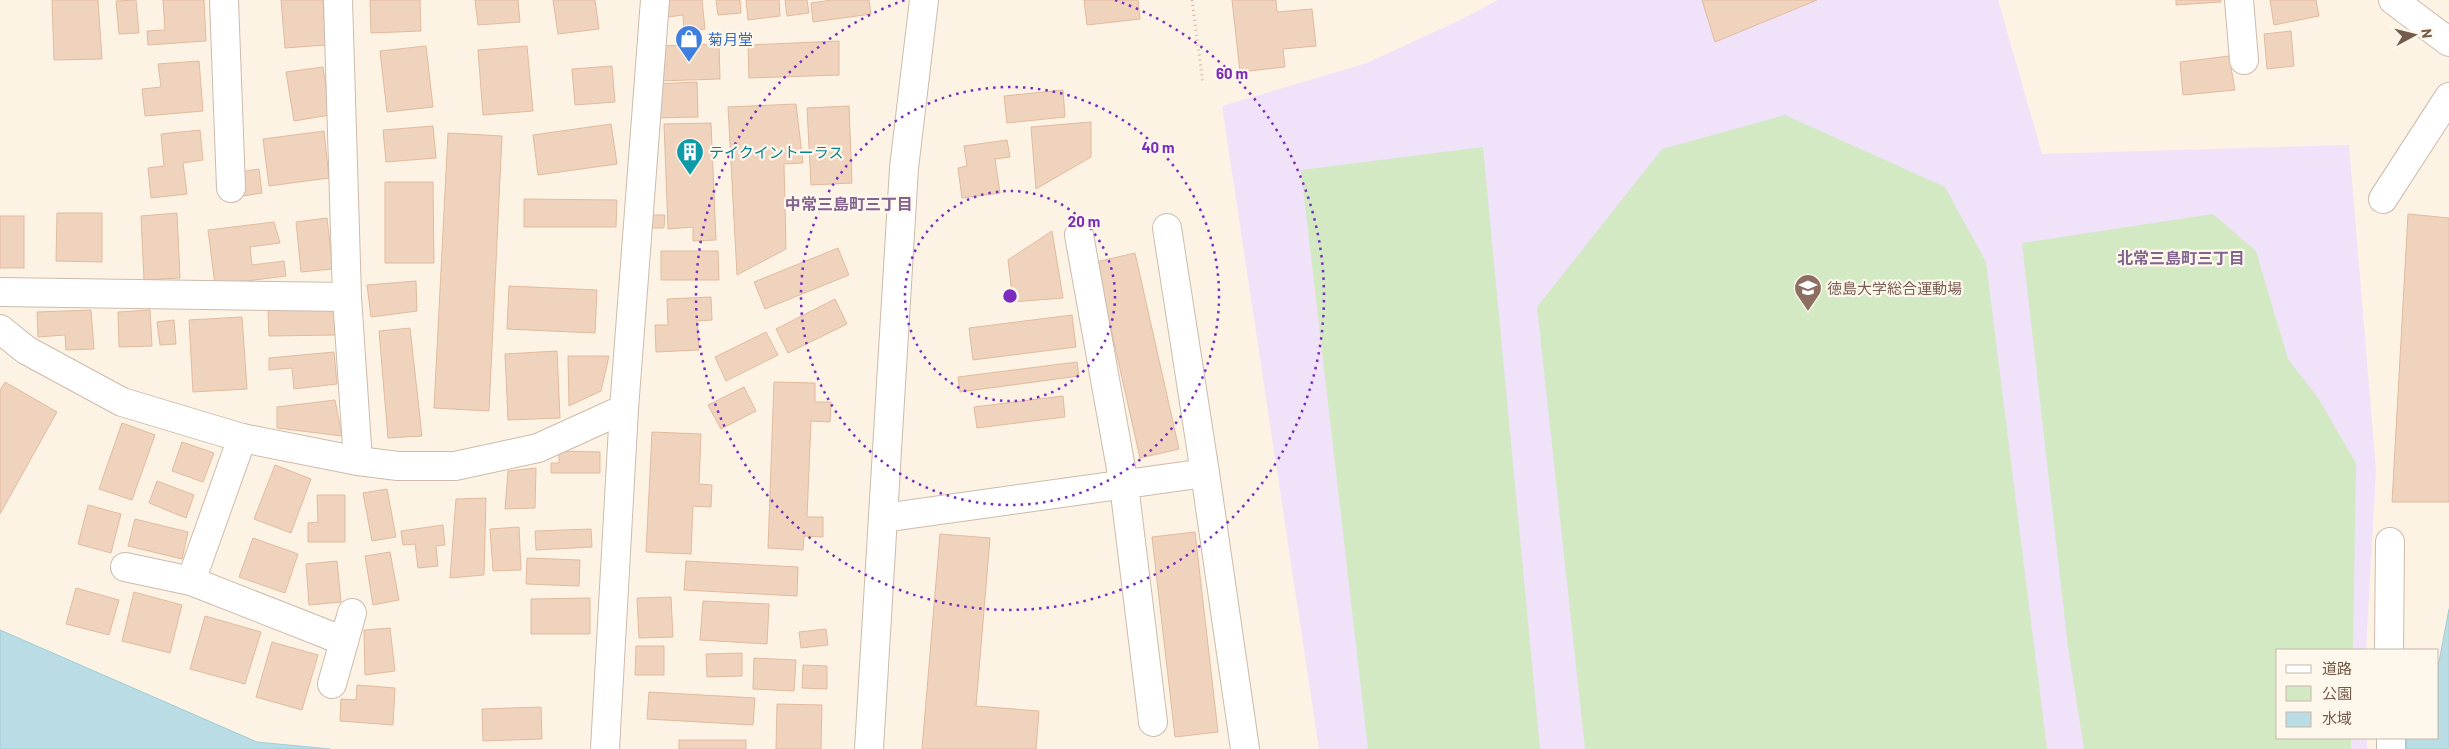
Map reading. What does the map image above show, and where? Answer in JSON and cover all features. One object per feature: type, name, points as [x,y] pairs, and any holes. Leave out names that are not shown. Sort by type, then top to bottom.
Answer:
[{"type":"street","points":[[224,0],[231,188]]},
{"type":"street","points":[[338,0],[347,297],[358,462]]},
{"type":"street","points":[[605,749],[624,409],[655,0]]},
{"type":"street","points":[[869,749],[904,168],[924,0]]},
{"type":"street","points":[[2239,0],[2244,60]]},
{"type":"street","points":[[2393,0],[2449,42]]},
{"type":"street","points":[[2383,199],[2449,97]]},
{"type":"street","points":[[1167,228],[1245,749]]},
{"type":"street","points":[[1079,236],[1124,485],[1153,722]]},
{"type":"street","points":[[0,292],[347,297]]},
{"type":"street","points":[[0,330],[26,350],[122,402],[242,438],[358,462],[398,466],[455,466],[538,448],[624,409]]},
{"type":"street","points":[[191,581],[242,438]]},
{"type":"street","points":[[883,518],[1205,473]]},
{"type":"street","points":[[2389,649],[2390,542]]},
{"type":"street","points":[[125,567],[191,581],[344,641]]},
{"type":"street","points":[[332,684],[352,613]]},
{"type":"path","points":[[1192,0],[1203,84]]},
{"type":"shaded area","name":"徳島大学総合運動場","points":[[1498,0],[1998,0],[2042,154],[2349,145],[2376,470],[2366,649],[2276,649],[2276,739],[2367,739],[2367,749],[1319,749],[1222,106],[1367,63],[1460,20]]},
{"type":"green space","points":[[1785,115],[1945,187],[1986,262],[2047,749],[1585,749],[1537,307],[1662,149]]},
{"type":"green space","points":[[1483,147],[1540,749],[1368,749],[1301,170]]},
{"type":"green space","points":[[2213,214],[2256,251],[2288,359],[2318,398],[2356,463],[2353,649],[2276,649],[2276,739],[2351,739],[2351,749],[2084,749],[2068,647],[2022,243]]},
{"type":"water","points":[[2449,609],[2449,749],[2406,749],[2406,739],[2439,739],[2439,662]]},
{"type":"water","points":[[0,630],[257,742],[330,749],[0,749]]},
{"type":"building","points":[[52,0],[98,0],[102,59],[54,60]]},
{"type":"building","points":[[136,0],[139,33],[119,34],[116,1]]},
{"type":"building","points":[[163,0],[204,0],[206,41],[148,45],[147,31],[165,30]]},
{"type":"building","points":[[281,0],[323,0],[326,45],[285,48]]},
{"type":"building","points":[[370,0],[420,0],[421,31],[371,33]]},
{"type":"building","points":[[475,0],[518,0],[520,22],[478,25]]},
{"type":"building","points":[[553,0],[595,0],[599,29],[558,34]]},
{"type":"building","points":[[667,0],[702,0],[705,29],[684,31],[683,15],[668,17]]},
{"type":"building","points":[[716,0],[740,0],[741,13],[718,15]]},
{"type":"building","points":[[746,0],[779,0],[780,16],[748,20]]},
{"type":"building","points":[[785,0],[807,0],[809,13],[787,16]]},
{"type":"building","points":[[832,0],[869,0],[871,14],[813,22],[811,3]]},
{"type":"building","points":[[1084,0],[1138,0],[1140,19],[1087,25]]},
{"type":"building","points":[[1232,0],[1276,0],[1277,12],[1312,9],[1316,46],[1283,49],[1285,67],[1240,72]]},
{"type":"building","points":[[1702,0],[1817,0],[1715,42]]},
{"type":"building","points":[[2176,0],[2221,0],[2221,2],[2176,5]]},
{"type":"building","points":[[2270,0],[2316,0],[2319,16],[2274,25]]},
{"type":"building","points":[[2291,31],[2294,66],[2267,69],[2264,34]]},
{"type":"building","points":[[839,41],[839,75],[749,78],[748,45]]},
{"type":"building","points":[[719,44],[720,79],[659,81],[657,46]]},
{"type":"building","points":[[426,46],[433,107],[387,112],[380,51]]},
{"type":"building","points":[[527,46],[533,111],[483,115],[478,50]]},
{"type":"building","points":[[2229,56],[2235,90],[2183,95],[2180,62]]},
{"type":"building","points":[[199,61],[203,111],[145,116],[142,89],[161,87],[158,64]]},
{"type":"building","points":[[612,66],[615,102],[575,105],[572,69]]},
{"type":"building","points":[[323,67],[330,115],[294,121],[286,72]]},
{"type":"building","points":[[697,82],[698,117],[656,118],[655,84]]},
{"type":"building","points":[[1063,90],[1065,117],[1007,123],[1004,96]]},
{"type":"building","points":[[796,104],[803,163],[784,164],[786,249],[737,275],[728,107]]},
{"type":"building","points":[[849,106],[852,183],[811,185],[807,108]]},
{"type":"building","points":[[1091,122],[1091,157],[1036,189],[1031,127]]},
{"type":"building","name":"テイクイントーラス","points":[[711,123],[716,240],[693,241],[693,227],[668,229],[664,124]]},
{"type":"building","points":[[611,124],[617,164],[538,175],[533,135]]},
{"type":"building","points":[[433,126],[436,158],[386,162],[383,130]]},
{"type":"building","points":[[200,130],[203,160],[183,163],[187,194],[151,198],[148,168],[164,166],[161,134]]},
{"type":"building","points":[[324,131],[329,178],[269,186],[263,139]]},
{"type":"building","points":[[448,133],[502,136],[489,411],[434,408]]},
{"type":"building","points":[[1007,140],[1010,157],[995,159],[1000,193],[962,198],[958,168],[967,166],[964,146]]},
{"type":"building","points":[[259,169],[262,193],[243,196],[239,172]]},
{"type":"building","points":[[385,182],[433,182],[434,263],[385,263]]},
{"type":"building","points":[[524,199],[617,200],[616,227],[524,227]]},
{"type":"building","points":[[57,213],[102,213],[102,262],[56,261]]},
{"type":"building","points":[[177,213],[180,278],[144,280],[141,216]]},
{"type":"building","points":[[2408,214],[2449,218],[2449,502],[2392,502]]},
{"type":"building","points":[[649,215],[665,215],[664,228],[649,228]]},
{"type":"building","points":[[0,216],[24,216],[24,268],[0,268]]},
{"type":"building","points":[[327,218],[333,269],[301,272],[296,222]]},
{"type":"building","points":[[274,222],[280,243],[250,247],[252,265],[284,261],[286,276],[215,285],[208,230]]},
{"type":"building","points":[[1052,231],[1063,298],[1013,302],[1008,260]]},
{"type":"building","points":[[838,248],[849,275],[765,309],[754,282]]},
{"type":"building","points":[[661,251],[718,251],[719,280],[661,280]]},
{"type":"building","points":[[1135,253],[1179,449],[1140,458],[1096,262]]},
{"type":"building","points":[[416,281],[417,311],[371,317],[367,285]]},
{"type":"building","points":[[509,286],[597,290],[595,333],[507,329]]},
{"type":"building","points":[[711,297],[712,320],[697,321],[699,350],[656,352],[655,325],[668,325],[667,299]]},
{"type":"building","points":[[835,299],[847,324],[788,353],[776,329]]},
{"type":"building","points":[[336,309],[336,335],[269,336],[268,310]]},
{"type":"building","points":[[91,310],[94,349],[66,350],[65,335],[38,337],[37,312]]},
{"type":"building","points":[[150,310],[152,346],[119,347],[118,312]]},
{"type":"building","points":[[1072,315],[1076,347],[973,360],[969,328]]},
{"type":"building","points":[[242,317],[247,389],[193,392],[189,320]]},
{"type":"building","points":[[174,320],[176,344],[160,345],[157,322]]},
{"type":"building","points":[[410,328],[422,436],[388,438],[379,331]]},
{"type":"building","points":[[766,332],[778,355],[726,381],[715,357]]},
{"type":"building","points":[[557,351],[560,418],[508,420],[505,354]]},
{"type":"building","points":[[334,352],[337,384],[294,389],[292,368],[269,370],[269,358]]},
{"type":"building","points":[[568,356],[609,356],[601,391],[569,406]]},
{"type":"building","points":[[1077,362],[1079,376],[960,392],[958,377]]},
{"type":"building","points":[[5,382],[57,412],[0,514],[0,390]]},
{"type":"building","points":[[774,382],[815,383],[815,402],[831,402],[830,422],[811,421],[807,517],[823,517],[823,537],[804,536],[803,550],[768,548]]},
{"type":"building","points":[[744,387],[756,411],[721,429],[708,405]]},
{"type":"building","points":[[1063,396],[1065,417],[977,428],[974,407]]},
{"type":"building","points":[[335,400],[342,436],[277,428],[277,407]]},
{"type":"building","points":[[122,423],[155,435],[132,500],[99,489]]},
{"type":"building","points":[[652,432],[701,434],[699,484],[712,485],[711,507],[693,506],[691,554],[646,552]]},
{"type":"building","points":[[182,442],[214,453],[203,482],[172,471]]},
{"type":"building","points":[[559,451],[600,452],[600,473],[551,473],[551,463],[559,463]]},
{"type":"building","points":[[275,465],[311,479],[291,533],[254,519]]},
{"type":"building","points":[[536,468],[535,508],[505,509],[508,471]]},
{"type":"building","points":[[157,481],[194,495],[186,518],[149,503]]},
{"type":"building","points":[[387,489],[396,537],[372,541],[363,493]]},
{"type":"building","points":[[317,495],[345,495],[345,542],[308,542],[308,523],[318,522]]},
{"type":"building","points":[[486,498],[484,575],[450,578],[456,499]]},
{"type":"building","points":[[88,505],[121,514],[111,553],[78,544]]},
{"type":"building","points":[[135,519],[188,532],[182,559],[128,546]]},
{"type":"building","points":[[443,525],[445,545],[436,546],[438,566],[418,568],[415,544],[403,545],[401,531]]},
{"type":"building","points":[[519,527],[521,570],[493,571],[490,529]]},
{"type":"building","points":[[591,529],[592,547],[536,550],[535,531]]},
{"type":"building","points":[[1195,532],[1218,732],[1175,737],[1152,537]]},
{"type":"building","points":[[940,534],[990,538],[976,706],[1039,711],[1036,749],[922,749]]},
{"type":"building","points":[[253,538],[298,554],[285,593],[239,577]]},
{"type":"building","points":[[390,552],[399,600],[373,605],[365,556]]},
{"type":"building","points":[[527,558],[580,560],[579,586],[526,584]]},
{"type":"building","points":[[337,561],[341,602],[309,605],[306,564]]},
{"type":"building","points":[[686,561],[798,567],[797,596],[684,590]]},
{"type":"building","points":[[76,588],[119,600],[109,635],[66,624]]},
{"type":"building","points":[[134,592],[182,605],[170,653],[122,641]]},
{"type":"building","points":[[671,597],[673,637],[639,638],[637,598]]},
{"type":"building","points":[[590,598],[590,634],[531,634],[531,599]]},
{"type":"building","points":[[703,601],[769,604],[767,644],[700,640]]},
{"type":"building","points":[[205,616],[261,632],[245,684],[190,669]]},
{"type":"building","points":[[390,628],[395,671],[365,675],[364,630]]},
{"type":"building","points":[[826,629],[828,645],[801,648],[799,632]]},
{"type":"building","points":[[272,642],[318,655],[302,710],[256,697]]},
{"type":"building","points":[[636,646],[664,646],[664,675],[635,675]]},
{"type":"building","points":[[742,653],[742,676],[707,677],[706,654]]},
{"type":"building","points":[[754,658],[796,660],[794,691],[753,689]]},
{"type":"building","points":[[803,665],[827,666],[827,689],[802,688]]},
{"type":"building","points":[[357,685],[395,688],[393,725],[340,721],[341,699],[356,700]]},
{"type":"building","points":[[649,692],[755,698],[753,725],[647,719]]},
{"type":"building","points":[[777,704],[822,705],[821,749],[776,749]]},
{"type":"building","points":[[541,707],[542,739],[483,741],[482,709]]},
{"type":"building","points":[[679,740],[746,740],[746,749],[679,749]]},
{"type":"place","name":"菊月堂","points":[[689,63]]},
{"type":"place","name":"テイクイントーラス","points":[[690,176]]},
{"type":"place","name":"徳島大学総合運動場","points":[[1808,312]]},
{"type":"district","name":"中常三島町三丁目","points":[[849,203]]},
{"type":"district","name":"北常三島町三丁目","points":[[2181,257]]}]
